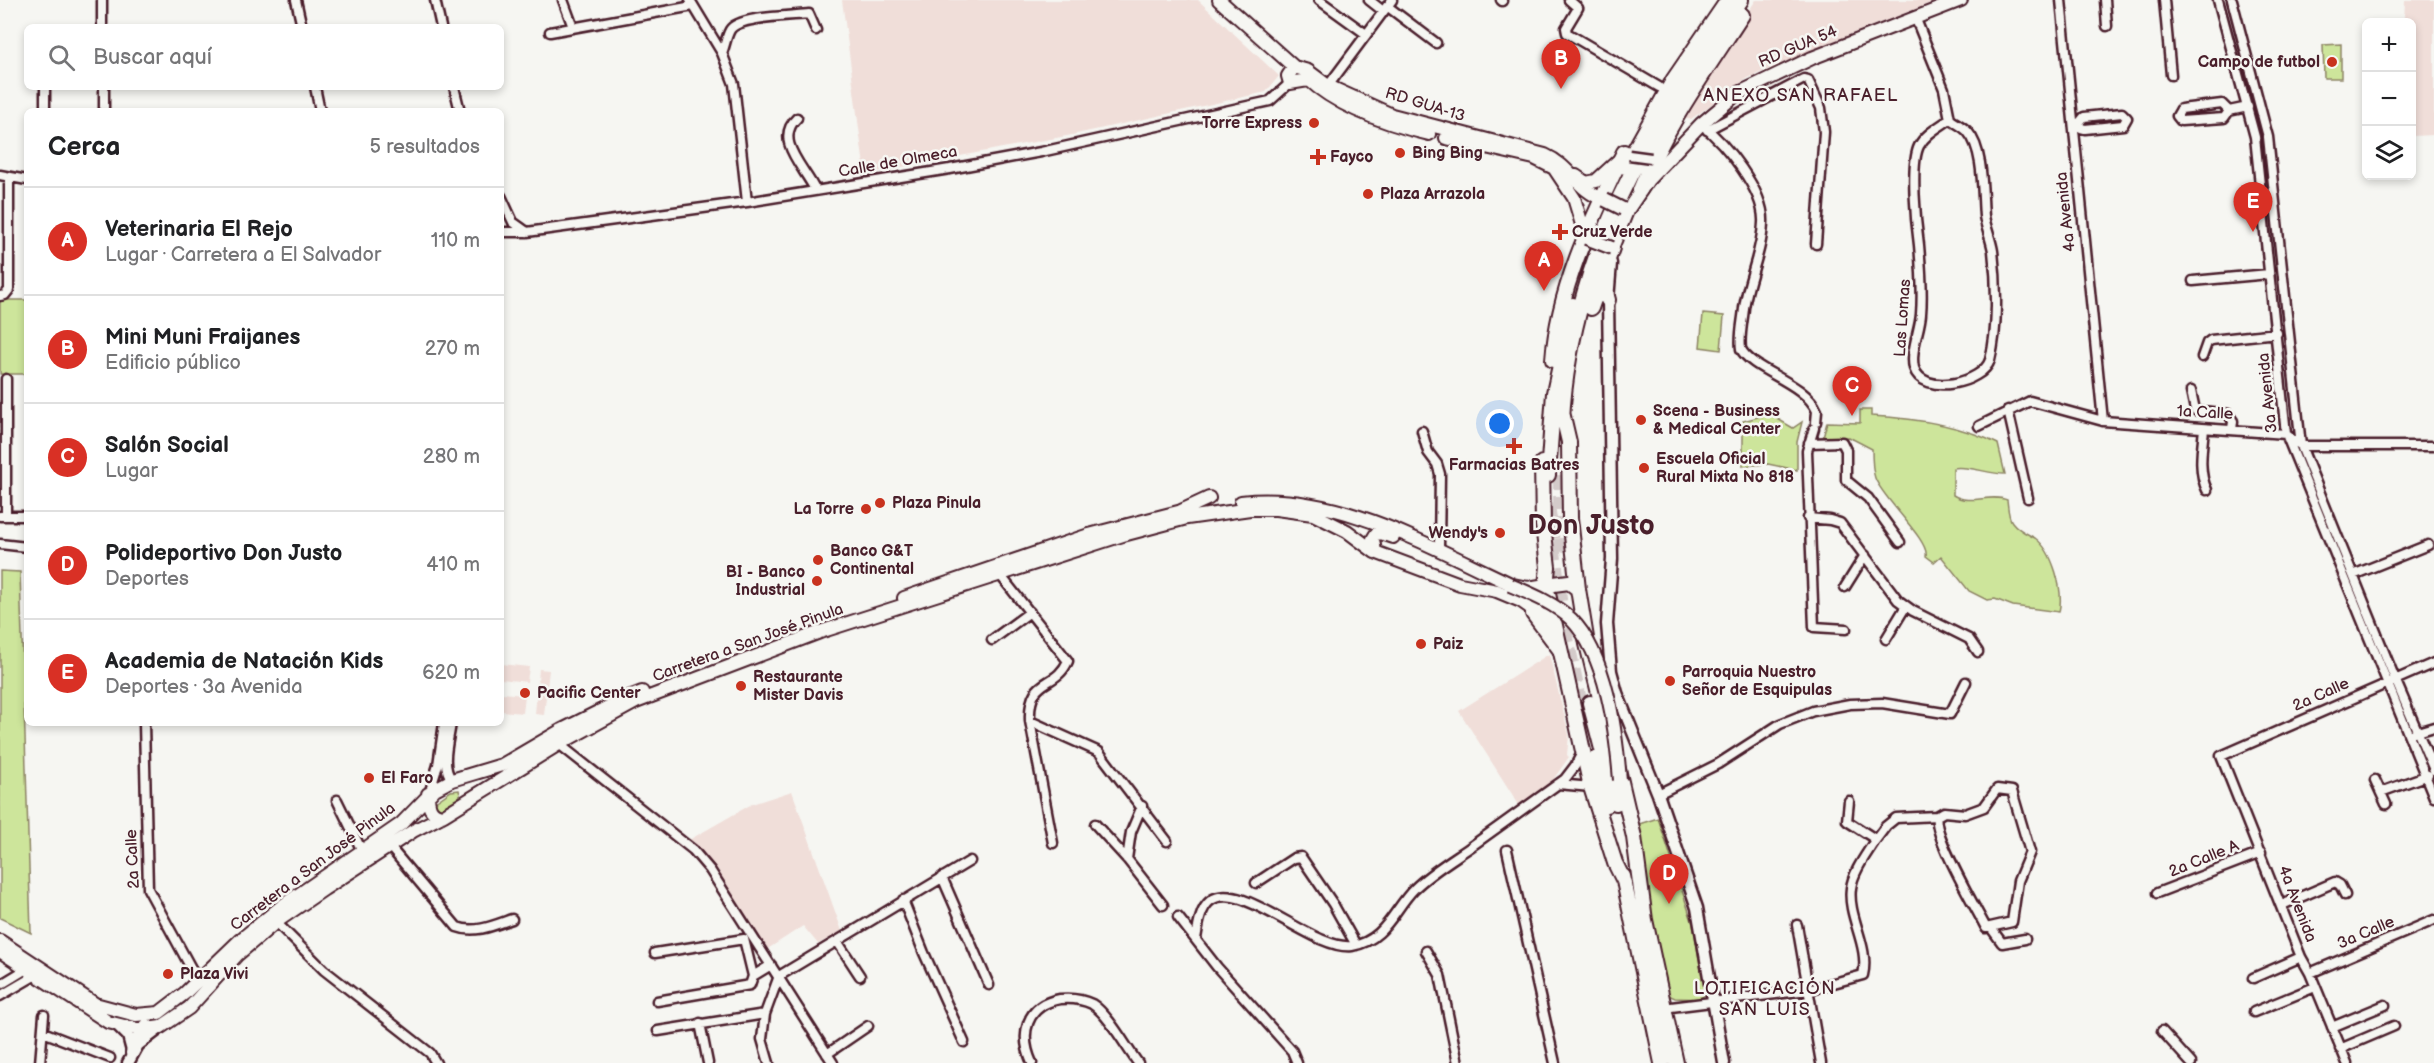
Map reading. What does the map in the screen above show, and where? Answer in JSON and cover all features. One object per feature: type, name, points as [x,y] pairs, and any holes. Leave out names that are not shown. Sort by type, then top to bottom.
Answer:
[{"type":"highway","points":[[1647,928],[1637,914],[1615,864],[1592,786],[1546,585],[1548,567],[1542,487],[1544,440],[1554,341],[1569,286],[1586,238],[1659,87],[1718,0]]},
{"type":"highway","points":[[1554,475],[1559,393],[1573,304],[1588,255],[1610,199],[1637,144],[1674,80],[1728,0]]},
{"type":"highway","points":[[1559,393],[1581,307],[1605,233],[1618,202],[1631,174],[1670,107],[1741,0]]},
{"type":"highway","points":[[1640,190],[1652,158],[1686,99],[1751,0]]},
{"type":"highway","points":[[1612,248],[1593,300],[1576,370],[1570,413],[1570,518],[1583,622],[1634,837],[1647,928],[1676,1063]]},
{"type":"highway","points":[[1593,300],[1602,291],[1606,293],[1608,300]]},
{"type":"highway","points":[[1559,393],[1576,370]]},
{"type":"highway","points":[[1551,377],[1559,393]]},
{"type":"highway","points":[[1557,412],[1569,442]]},
{"type":"highway","points":[[1544,440],[1557,412]]},
{"type":"highway","points":[[1546,585],[1569,582],[1578,589]]},
{"type":"highway","points":[[1555,625],[1568,629],[1583,622]]},
{"type":"highway","points":[[1625,883],[1586,704],[1637,914],[1662,1063]]},
{"type":"main road","name":"RD GUA-13","points":[[1219,0],[1284,58],[1291,74],[1308,71],[1324,88],[1385,122],[1534,159],[1554,168],[1574,198],[1586,238]]},
{"type":"main road","name":"RD GUA 54","points":[[1612,248],[1625,210],[1640,190],[1674,152],[1704,127],[1737,94],[1812,58],[1961,0]]},
{"type":"main road","points":[[1291,74],[1324,88]]},
{"type":"main road","name":"RD GUA-13","points":[[1324,88],[1427,126],[1533,150],[1560,162],[1583,190],[1625,210]]},
{"type":"main road","points":[[1560,162],[1581,180],[1591,183],[1624,156]]},
{"type":"main road","points":[[1586,238],[1612,248]]},
{"type":"main road","points":[[1181,511],[1209,498]]},
{"type":"main road","name":"Carretera a San José Pinula","points":[[0,951],[91,1012],[117,1025],[141,1030],[161,1028],[189,1008],[205,979],[239,941],[282,906],[401,824],[428,794],[441,785],[494,769],[615,703],[826,623],[1089,535],[1181,511],[1249,501],[1288,501],[1308,504],[1371,522],[1519,587],[1546,585]]},
{"type":"main road","name":"Carretera a San José Pinula","points":[[0,941],[95,1004],[136,1015],[151,1015],[162,1011],[237,955],[276,922],[389,846],[466,802],[559,744],[636,702],[820,632],[1187,518],[1250,509],[1292,510],[1318,516],[1347,531],[1375,552],[1460,584],[1491,589],[1521,602],[1555,625]]},
{"type":"main road","points":[[1375,552],[1374,536],[1381,533],[1447,561],[1467,563]]},
{"type":"main road","points":[[1482,570],[1549,603],[1570,619],[1590,645],[1610,704],[1620,780]]},
{"type":"main road","points":[[1521,602],[1561,654]]},
{"type":"main road","points":[[559,744],[561,738],[612,710],[615,703]]},
{"type":"main road","points":[[452,780],[466,788],[466,802]]},
{"type":"main road","points":[[428,794],[430,809],[435,815],[442,816]]},
{"type":"main road","points":[[131,1055],[141,1030],[173,1011],[181,1004],[185,993]]},
{"type":"street","points":[[102,0],[102,24]]},
{"type":"street","points":[[296,0],[301,24]]},
{"type":"street","points":[[435,0],[440,24]]},
{"type":"street","points":[[563,0],[573,27]]},
{"type":"street","points":[[1319,0],[1366,34]]},
{"type":"street","points":[[1369,0],[1387,6],[1436,43]]},
{"type":"street","points":[[1569,0],[1578,8],[1566,28],[1567,33],[1659,87]]},
{"type":"street","name":"4a Avenida","points":[[2059,0],[2076,124],[2103,421]]},
{"type":"street","points":[[2105,0],[2107,26]]},
{"type":"street","points":[[2164,0],[2171,75]]},
{"type":"street","name":"3a Avenida","points":[[2218,0],[2255,137],[2286,434],[2306,471],[2353,575],[2408,734],[2431,773]]},
{"type":"street","name":"3a Avenida","points":[[2232,0],[2268,137],[2301,446],[2306,471],[2391,681],[2418,733],[2431,773],[2434,797]]},
{"type":"street","points":[[550,32],[691,3],[722,53],[734,84],[747,202]]},
{"type":"street","points":[[1324,88],[1387,6]]},
{"type":"street","points":[[722,53],[730,29],[738,23],[750,20],[809,14],[816,30]]},
{"type":"street","points":[[1915,17],[1944,89],[1950,119]]},
{"type":"street","name":"Calle de Olmeca","points":[[504,232],[526,232],[747,202],[1020,156],[1270,101],[1291,74]]},
{"type":"street","points":[[1816,244],[1824,132],[1821,108],[1814,90],[1808,80],[1804,79],[1704,127],[1725,146],[1742,171],[1761,207],[1763,217],[1761,237],[1746,292],[1741,349],[1748,357],[1782,378],[1808,399],[1818,411],[1809,443],[1808,518],[1814,627],[1846,629]]},
{"type":"street","points":[[45,90],[45,108]]},
{"type":"street","points":[[104,90],[104,108]]},
{"type":"street","points":[[316,90],[319,108]]},
{"type":"street","points":[[455,90],[459,108]]},
{"type":"street","points":[[2229,111],[2222,104],[2181,109],[2176,113],[2178,120],[2181,121],[2223,118],[2229,111],[2248,107]]},
{"type":"street","points":[[2122,113],[2127,118],[2123,125],[2085,129],[2076,124],[2084,117],[2122,113]]},
{"type":"street","points":[[797,117],[790,127],[788,144],[815,190]]},
{"type":"street","name":"Las Lomas","points":[[1950,119],[1969,132],[1979,155],[1985,219],[1994,266],[1995,297],[1989,362],[1983,370],[1970,378],[1948,385],[1925,381],[1916,372],[1913,360],[1921,316],[1922,289],[1916,223],[1915,162],[1918,146],[1927,135],[1950,119]]},
{"type":"street","points":[[1624,156],[1652,158],[1674,152]]},
{"type":"street","points":[[0,296],[7,294],[9,290],[5,176],[24,179]]},
{"type":"street","points":[[504,202],[513,222],[526,232]]},
{"type":"street","points":[[1612,248],[1608,300],[1612,559],[1607,624],[1611,671],[1617,693],[1658,794],[1697,908],[1724,1063]]},
{"type":"street","points":[[2193,281],[2269,274]]},
{"type":"street","points":[[2202,357],[2211,340],[2277,333]]},
{"type":"street","points":[[6,379],[3,516],[24,516]]},
{"type":"street","points":[[2191,391],[2194,410],[2228,414],[2232,417],[2232,430]]},
{"type":"street","name":"1a Calle","points":[[1980,426],[2030,401],[2103,421],[2286,434]]},
{"type":"street","points":[[2008,410],[2028,498]]},
{"type":"street","points":[[2204,429],[2201,466],[2202,478],[2207,490]]},
{"type":"street","points":[[1422,431],[1428,452],[1437,464],[1440,474],[1438,550]]},
{"type":"street","points":[[2286,434],[2301,446],[2434,446]]},
{"type":"street","points":[[1809,443],[1842,442],[1846,450],[1846,480],[1868,498],[1900,542]]},
{"type":"street","points":[[1808,518],[1840,523],[1893,594],[1906,606],[1969,639],[1978,651]]},
{"type":"street","points":[[0,544],[24,547]]},
{"type":"street","points":[[2353,575],[2428,545]]},
{"type":"street","points":[[1845,587],[1865,555]]},
{"type":"street","points":[[1001,576],[1068,661],[1065,668],[1034,693],[1030,706],[1030,721],[1053,843]]},
{"type":"street","points":[[1886,639],[1906,606]]},
{"type":"street","points":[[992,640],[1030,612]]},
{"type":"street","name":"2a Calle","points":[[2221,756],[2434,663]]},
{"type":"street","points":[[1658,794],[1718,764],[1796,716],[1851,704],[1882,703],[1950,714],[1966,682]]},
{"type":"street","points":[[1030,721],[1099,752],[1167,841]]},
{"type":"street","name":"2a Calle","points":[[144,726],[148,889],[205,979]]},
{"type":"street","points":[[428,794],[438,765],[444,726]]},
{"type":"street","points":[[451,726],[446,767],[452,780]]},
{"type":"street","points":[[2408,734],[2434,727]]},
{"type":"street","points":[[559,744],[693,850],[710,870],[833,1063]]},
{"type":"street","points":[[1196,939],[1203,910],[1209,901],[1220,896],[1229,896],[1245,900],[1325,942],[1344,947],[1371,940],[1382,931],[1414,889],[1432,873],[1557,784],[1570,773],[1583,751]]},
{"type":"street","name":"4a Avenida","points":[[2221,756],[2301,957],[2310,973],[2347,1063]]},
{"type":"street","points":[[2381,792],[2431,773]]},
{"type":"street","points":[[2375,780],[2386,804]]},
{"type":"street","points":[[1557,784],[1592,786]]},
{"type":"street","points":[[1664,1008],[1808,990],[1863,975],[1863,958],[1851,903],[1851,886],[1874,842],[1886,826],[1896,818],[1937,816],[1944,812],[1965,814],[1983,807],[1997,789],[2002,788],[2013,792],[2029,846],[2030,857],[2018,880],[2012,922],[1986,928],[1959,879],[1937,830],[1937,816]]},
{"type":"street","points":[[337,800],[362,851]]},
{"type":"street","points":[[1849,801],[1847,821],[1872,837],[1874,842]]},
{"type":"street","points":[[1127,859],[1131,832],[1142,806]]},
{"type":"street","points":[[1095,824],[1127,859],[1163,905]]},
{"type":"street","points":[[389,846],[457,927],[467,930],[483,928],[512,919]]},
{"type":"street","points":[[1507,850],[1555,1063]]},
{"type":"street","name":"2a Calle A","points":[[2157,894],[2261,853]]},
{"type":"street","points":[[1256,883],[1294,858],[1300,857],[1333,904],[1356,945]]},
{"type":"street","points":[[769,1063],[762,1040],[765,1014],[779,976],[970,861]]},
{"type":"street","points":[[942,877],[989,985]]},
{"type":"street","points":[[2282,905],[2335,882],[2339,883],[2345,895]]},
{"type":"street","points":[[903,900],[964,1042]]},
{"type":"street","points":[[1178,917],[1217,967],[1292,1051],[1298,1063]]},
{"type":"street","name":"3a Calle","points":[[2310,973],[2434,920]]},
{"type":"street","points":[[276,922],[324,970],[430,1053],[436,1063]]},
{"type":"street","points":[[1797,925],[1821,1063]]},
{"type":"street","points":[[1991,928],[2002,943],[2025,939]]},
{"type":"street","points":[[655,953],[744,939],[751,972],[750,985],[657,1001]]},
{"type":"street","points":[[837,941],[860,976]]},
{"type":"street","points":[[1426,951],[1440,975],[1458,1063]]},
{"type":"street","points":[[2253,978],[2301,957]]},
{"type":"street","points":[[751,972],[768,961]]},
{"type":"street","points":[[0,985],[32,972]]},
{"type":"street","points":[[0,996],[32,972]]},
{"type":"street","points":[[2254,1012],[2315,987]]},
{"type":"street","points":[[1032,1063],[1027,1044],[1027,1031],[1032,1012],[1046,1003],[1064,999],[1076,999],[1094,1005],[1138,1063]]},
{"type":"street","points":[[2332,1027],[2385,1005]]},
{"type":"street","points":[[658,1031],[765,1014]]},
{"type":"street","points":[[40,1063],[44,1015]]},
{"type":"street","points":[[700,1023],[708,1063]]},
{"type":"street","points":[[117,1025],[128,1036],[131,1055]]},
{"type":"street","points":[[827,1054],[868,1026]]},
{"type":"street","points":[[2340,1049],[2394,1026]]},
{"type":"street","points":[[131,1055],[144,1038],[161,1028]]},
{"type":"street","points":[[2162,1031],[2191,1063]]},
{"type":"street","points":[[42,1032],[110,1058]]},
{"type":"shaded area","points":[[842,0],[1198,0],[1279,76],[1266,92],[1072,135],[865,174]]},
{"type":"shaded area","points":[[1756,0],[1939,0],[1748,78],[1691,119],[1683,119],[1680,117],[1692,96]]},
{"type":"shaded area","points":[[2405,0],[2434,0],[2434,135],[2416,136],[2416,18],[2404,18]]},
{"type":"shaded area","points":[[1549,654],[1569,735],[1567,755],[1569,757],[1552,781],[1519,805],[1459,711]]},
{"type":"shaded area","points":[[504,664],[529,667],[527,682],[504,679]]},
{"type":"shaded area","points":[[539,669],[549,670],[544,715],[535,714]]},
{"type":"shaded area","points":[[504,693],[525,695],[523,713],[504,711]]},
{"type":"shaded area","points":[[792,791],[842,931],[818,944],[803,926],[763,952],[718,870],[710,862],[682,844],[752,804]]},
{"type":"green space","name":"Campo de futbol","points":[[2341,44],[2341,78],[2324,78],[2323,45]]},
{"type":"green space","points":[[0,300],[24,300],[24,374],[0,374]]},
{"type":"green space","points":[[1703,314],[1724,316],[1721,350],[1700,347]]},
{"type":"green space","points":[[1860,410],[1871,410],[1871,416],[1952,427],[1998,444],[2005,474],[1953,468],[1953,495],[1973,500],[2000,498],[2007,500],[2012,522],[2041,544],[2052,562],[2060,593],[2059,612],[2013,606],[1995,599],[1987,600],[1969,591],[1941,556],[1934,562],[1926,556],[1921,540],[1879,486],[1873,468],[1872,449],[1849,437],[1823,438],[1827,422],[1860,423]]},
{"type":"green space","points":[[1769,414],[1793,428],[1802,422],[1797,442],[1797,470],[1768,464],[1743,466],[1743,421]]},
{"type":"green space","points":[[0,571],[20,572],[31,933],[0,918]]},
{"type":"green space","points":[[459,790],[460,795],[456,800],[436,811],[434,803],[451,791]]},
{"type":"green space","points":[[1658,818],[1693,924],[1705,994],[1700,999],[1675,998],[1666,994],[1636,825]]},
{"type":"tunnel","points":[[1560,475],[1560,529],[1563,557]]},
{"type":"tunnel","points":[[1548,504],[1562,615],[1581,705]]},
{"type":"place","name":"Campo de futbol","points":[[2332,62]]},
{"type":"place","name":"Mini Muni Fraijanes","points":[[1561,89]]},
{"type":"place","name":"Torre Express","points":[[1314,123]]},
{"type":"place","name":"Bing Bing","points":[[1400,153]]},
{"type":"place","name":"Fayco","points":[[1318,157]]},
{"type":"place","name":"Plaza Arrazola","points":[[1368,194]]},
{"type":"place","name":"Cruz Verde","points":[[1560,232]]},
{"type":"place","name":"Academia de Natación Kids","points":[[2253,232]]},
{"type":"place","name":"Veterinaria El Rejo","points":[[1544,291]]},
{"type":"place","name":"Salón Social","points":[[1852,416]]},
{"type":"place","name":"Scena - Business & Medical Center","points":[[1641,420]]},
{"type":"place","name":"Farmacias Batres","points":[[1514,446]]},
{"type":"place","name":"Escuela Oficial Rural Mixta No 818","points":[[1644,468]]},
{"type":"place","name":"Plaza Pinula","points":[[880,503]]},
{"type":"place","name":"La Torre","points":[[866,509]]},
{"type":"place","name":"Wendy's","points":[[1500,533]]},
{"type":"place","name":"Banco G&T Continental","points":[[818,560]]},
{"type":"place","name":"BI - Banco Industrial","points":[[817,581]]},
{"type":"place","name":"Paiz","points":[[1421,644]]},
{"type":"place","name":"Parroquia Nuestro Señor de Esquipulas","points":[[1670,681]]},
{"type":"place","name":"Restaurante Mister Davis","points":[[741,686]]},
{"type":"place","name":"Pacific Center","points":[[525,693]]},
{"type":"place","name":"El Faro","points":[[369,778]]},
{"type":"place","name":"Polideportivo Don Justo","points":[[1669,904]]},
{"type":"place","name":"Plaza Vivi","points":[[168,974]]},
{"type":"district","name":"ANEXO SAN RAFAEL","points":[[1801,95]]},
{"type":"district","name":"Don Justo","points":[[1591,525]]},
{"type":"district","name":"LOTIFICACIÓN SAN LUIS","points":[[1765,998]]}]
